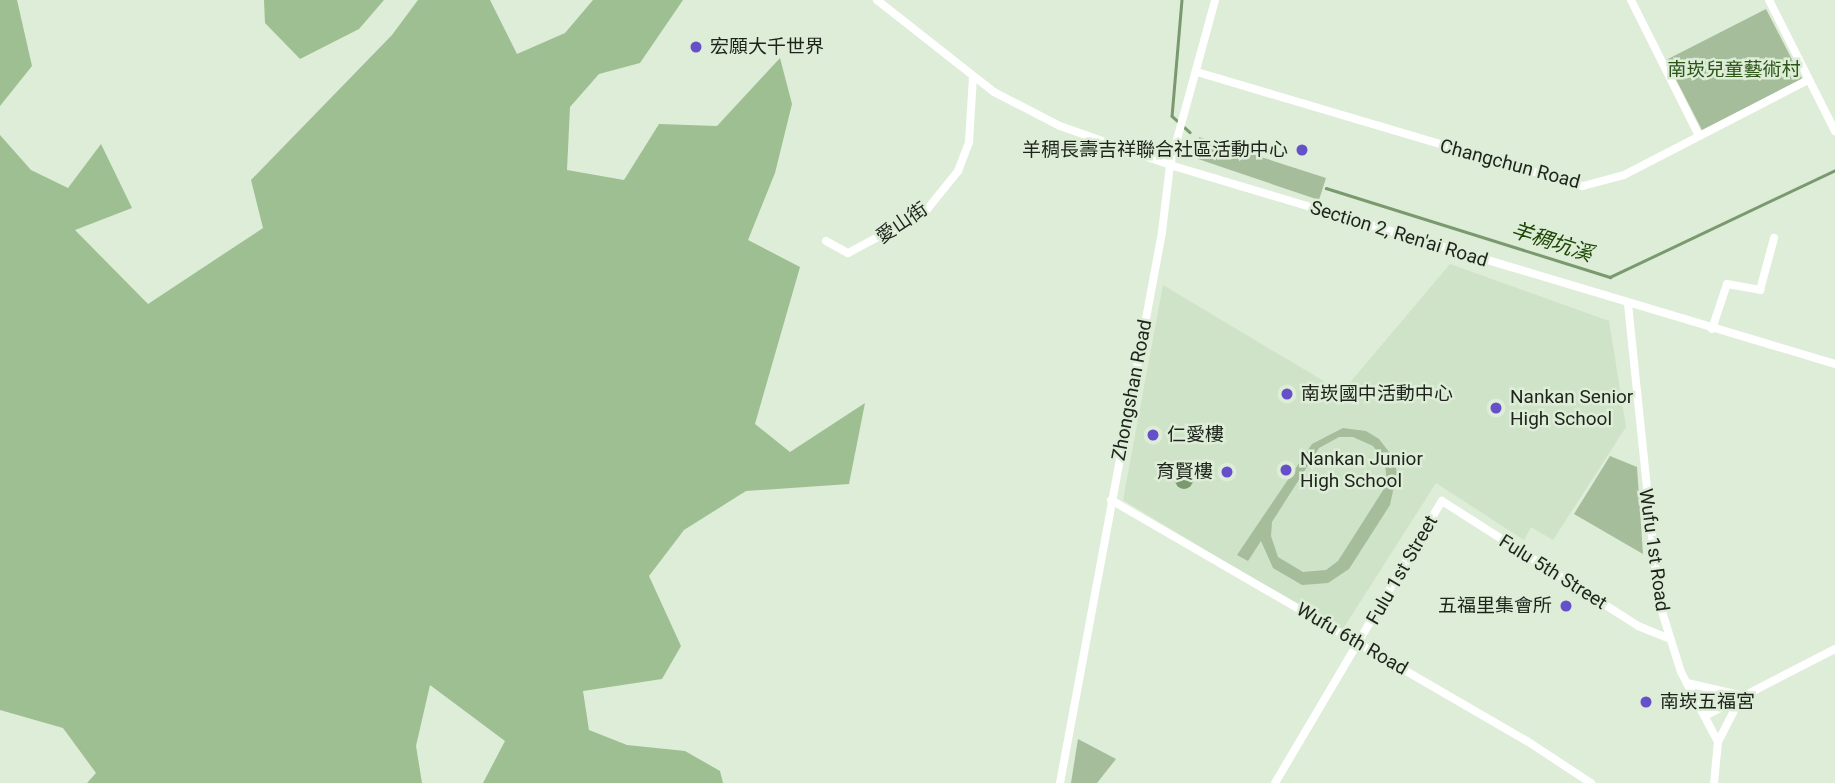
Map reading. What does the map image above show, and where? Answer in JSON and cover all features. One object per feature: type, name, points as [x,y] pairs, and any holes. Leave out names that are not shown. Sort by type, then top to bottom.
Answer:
[{"type":"street","name":"Section 2, Ren'ai Road","points":[[877,0],[973,77],[1038,117],[1170,165],[1835,364]]},
{"type":"street","name":"Zhongshan Road","points":[[1060,783],[1162,232],[1170,165],[1215,0]]},
{"type":"street","points":[[1631,0],[1699,136]]},
{"type":"street","points":[[1769,0],[1835,131]]},
{"type":"street","name":"Changchun Road","points":[[1197,72],[1583,186],[1624,175],[1808,80]]},
{"type":"street","name":"愛山街","points":[[826,241],[848,253],[925,212],[958,171],[969,142],[973,77]]},
{"type":"street","points":[[1712,329],[1727,284],[1760,290],[1774,238]]},
{"type":"street","name":"Wufu 1st Road","points":[[1628,304],[1650,542],[1667,638],[1718,742]]},
{"type":"street","name":"Wufu 6th Road","points":[[1111,500],[1361,643],[1591,783]]},
{"type":"street","name":"Fulu 5th Street","points":[[1442,501],[1638,625],[1667,638]]},
{"type":"street","name":"Fulu 1st Street","points":[[1275,783],[1361,643],[1442,501]]},
{"type":"street","points":[[1704,716],[1835,649]]},
{"type":"street","points":[[1687,683],[1742,696]]},
{"type":"street","points":[[1714,783],[1718,742],[1742,696]]},
{"type":"shaded area","points":[[0,0],[17,0],[32,66],[0,106]]},
{"type":"shaded area","points":[[264,0],[384,0],[359,29],[300,59],[265,23]]},
{"type":"shaded area","points":[[418,0],[490,0],[517,54],[565,33],[593,0],[683,0],[640,63],[599,74],[570,107],[567,170],[624,180],[659,124],[717,126],[780,58],[792,104],[775,173],[748,240],[800,267],[755,424],[790,452],[865,403],[849,484],[746,491],[684,530],[649,576],[681,646],[662,679],[583,691],[589,730],[627,745],[685,751],[720,771],[723,783],[483,783],[505,741],[430,685],[416,746],[422,783],[87,783],[96,773],[63,728],[0,710],[0,135],[31,170],[68,188],[101,144],[132,208],[75,230],[148,304],[263,228],[251,180],[392,35]]},
{"type":"shaded area","points":[[1450,264],[1609,321],[1626,427],[1553,540],[1531,527],[1524,540],[1436,483],[1341,632],[1123,500],[1163,285],[1342,392]]},
{"type":"shaded area","points":[[1184,471],[1190,474],[1193,480],[1190,486],[1184,489],[1178,486],[1175,480],[1178,474]]},
{"type":"green space","name":"南崁兒童藝術村","points":[[1766,9],[1802,79],[1702,130],[1666,60]]},
{"type":"green space","points":[[1199,137],[1326,178],[1319,200],[1198,159]]},
{"type":"green space","points":[[1343,428],[1366,431],[1379,439],[1393,457],[1397,472],[1390,505],[1349,569],[1328,583],[1302,585],[1273,568],[1261,541],[1248,561],[1237,555],[1312,444]],"holes":[[[1339,437],[1353,437],[1373,446],[1385,463],[1387,484],[1338,561],[1326,570],[1303,572],[1278,557],[1271,536],[1272,522],[1319,448]]]},
{"type":"green space","points":[[1610,456],[1637,467],[1643,554],[1574,514]]},
{"type":"green space","points":[[1078,739],[1116,759],[1097,783],[1071,783]]},
{"type":"waterway","name":"羊稠坑溪","points":[[1182,0],[1172,116],[1190,132]]},
{"type":"waterway","name":"羊稠坑溪","points":[[1326,188],[1610,277],[1835,170]]},
{"type":"place","name":"宏願大千世界","points":[[696,47]]},
{"type":"place","name":"羊稠長壽吉祥聯合社區活動中心","points":[[1302,150]]},
{"type":"place","name":"南崁國中活動中心","points":[[1287,394]]},
{"type":"place","name":"Nankan Senior High School","points":[[1496,408]]},
{"type":"place","name":"仁愛樓","points":[[1153,435]]},
{"type":"place","name":"Nankan Junior High School","points":[[1286,470]]},
{"type":"place","name":"育賢樓","points":[[1227,472]]},
{"type":"place","name":"五福里集會所","points":[[1566,606]]},
{"type":"place","name":"南崁五福宮","points":[[1646,702]]}]
